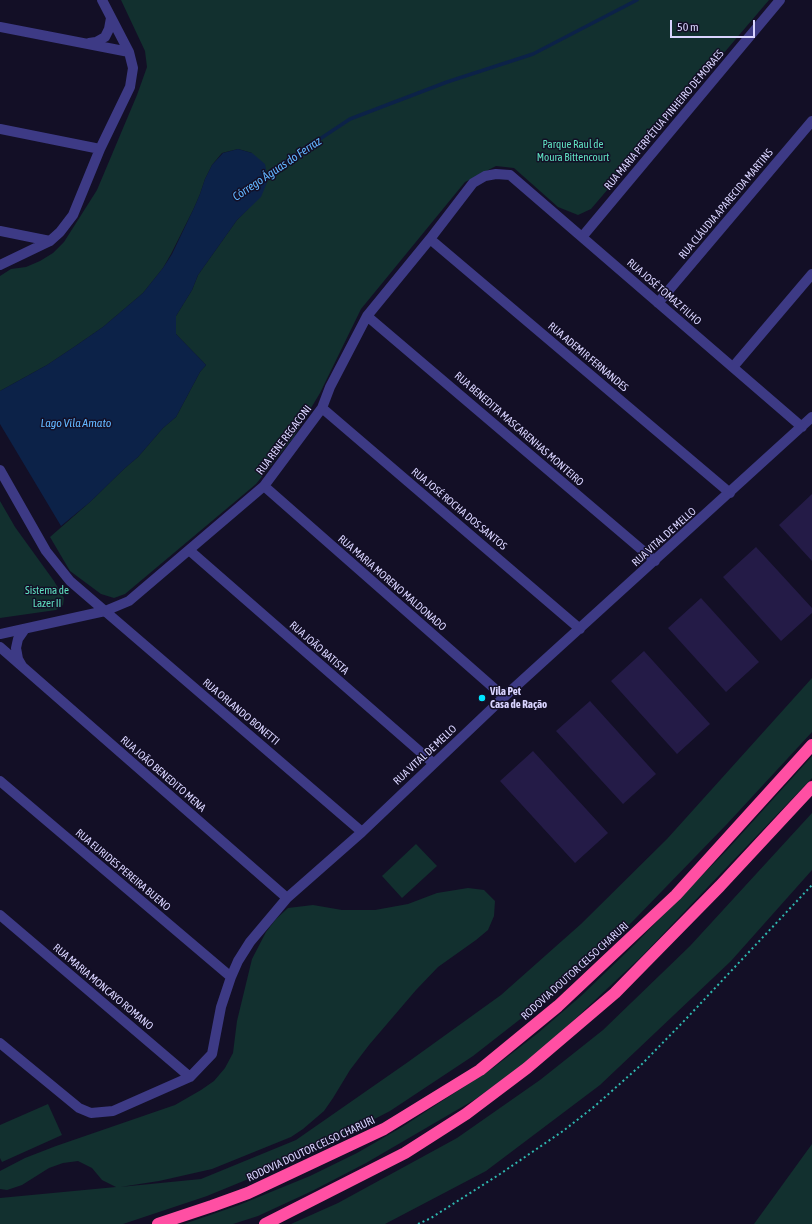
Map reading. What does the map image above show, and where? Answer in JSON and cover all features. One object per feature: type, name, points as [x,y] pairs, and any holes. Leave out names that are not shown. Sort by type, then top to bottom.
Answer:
[{"type":"highway","name":"RODOVIA DOUTOR CELSO CHARURI","points":[[158,1224],[248,1193],[384,1129],[480,1070],[558,1006],[676,895],[812,745]]},
{"type":"highway","points":[[265,1224],[405,1153],[466,1114],[527,1068],[615,993],[720,886],[812,787]]},
{"type":"street","points":[[0,265],[50,241],[60,232],[73,215],[100,150],[130,87],[133,68],[129,52],[102,0]]},
{"type":"street","name":"RUA MARIA PERPÉTUA PINHEIRO DE MORAES","points":[[582,237],[780,0]]},
{"type":"street","points":[[87,44],[96,42],[105,37],[109,29],[111,18]]},
{"type":"street","points":[[0,27],[129,52]]},
{"type":"street","name":"RUA CLÁUDIA APARECIDA MARTINS","points":[[658,303],[812,121]]},
{"type":"street","points":[[0,129],[100,150]]},
{"type":"street","name":"RUA RENE REGACONI","points":[[0,634],[105,611],[128,601],[264,486],[322,408],[330,387],[367,316],[430,239],[473,183],[485,176],[496,174],[510,175]]},
{"type":"street","name":"RUA JOSÉ TOMAZ FILHO","points":[[510,175],[802,427]]},
{"type":"street","points":[[0,231],[50,241]]},
{"type":"street","name":"RUA ADEMIR FERNANDES","points":[[430,239],[730,493]]},
{"type":"street","points":[[733,367],[812,274]]},
{"type":"street","name":"RUA BENEDITA MASCARENHAS MONTEIRO","points":[[367,316],[655,561]]},
{"type":"street","name":"RUA JOSÉ ROCHA DOS SANTOS","points":[[322,408],[580,629]]},
{"type":"street","name":"RUA VITAL DE MELLO","points":[[0,1043],[79,1108],[91,1113],[113,1111],[190,1077],[212,1054],[221,1007],[238,961],[250,942],[287,898],[362,832],[504,697],[812,417]]},
{"type":"street","name":"RUA ORLANDO BONETTI","points":[[0,470],[46,551],[70,581],[362,832]]},
{"type":"street","name":"RUA MARIA MORENO MALDONADO","points":[[264,486],[504,697]]},
{"type":"street","name":"RUA JOÃO BATISTA","points":[[189,550],[433,763]]},
{"type":"street","name":"RUA JOÃO BENEDITO MENA","points":[[23,668],[18,659],[16,648],[18,639],[25,629]]},
{"type":"street","name":"RUA JOÃO BENEDITO MENA","points":[[0,647],[287,898]]},
{"type":"street","name":"RUA EURIDES PEREIRA BUENO","points":[[0,781],[231,977]]},
{"type":"street","name":"RUA MARIA MONCAYO ROMANO","points":[[0,915],[190,1077]]},
{"type":"path","points":[[418,1224],[431,1218],[500,1174],[595,1106],[641,1065],[812,885]]},
{"type":"green space","name":"Parque Raul de Moura Bittencourt","points":[[121,0],[769,0],[591,209],[578,215],[558,207],[514,168],[496,166],[465,182],[361,309],[320,393],[293,438],[256,484],[125,594],[114,598],[101,594],[70,571],[50,537],[138,457],[163,428],[176,417],[200,372],[206,365],[176,334],[176,316],[192,290],[198,275],[237,220],[248,209],[252,153],[238,149],[222,153],[212,165],[194,208],[171,254],[163,268],[143,293],[103,327],[74,347],[47,365],[0,391],[0,276],[11,269],[26,267],[40,261],[53,253],[64,242],[97,190],[137,95],[147,67],[145,51]]},
{"type":"green space","name":"Sistema de Lazer II","points":[[0,501],[15,527],[54,581],[64,598],[63,605],[56,610],[0,618]]},
{"type":"green space","points":[[812,678],[812,732],[727,824],[632,922],[555,992],[473,1056],[390,1111],[297,1159],[207,1196],[123,1224],[0,1224],[0,1198],[116,1187],[102,1180],[92,1168],[78,1161],[63,1163],[49,1168],[22,1185],[7,1190],[0,1189],[0,1171],[25,1158],[56,1146],[175,1105],[214,1081],[225,1068],[233,1053],[237,1021],[252,959],[266,932],[276,919],[288,908],[313,905],[342,910],[375,910],[408,904],[437,893],[468,888],[484,890],[495,901],[494,916],[488,930],[438,967],[416,990],[369,1045],[350,1070],[324,1111],[303,1129],[291,1137],[212,1169],[159,1181],[120,1187],[201,1179],[296,1140],[501,995],[581,924],[667,839]]},
{"type":"green space","points":[[812,756],[812,778],[642,956],[559,1034],[519,1068],[474,1100],[366,1163],[312,1191],[258,1216],[233,1224],[184,1224],[239,1205],[310,1176],[357,1153],[402,1127],[493,1068],[538,1033],[581,996],[635,944],[727,850]]},
{"type":"green space","points":[[812,813],[812,870],[731,961],[600,1085],[486,1171],[385,1224],[291,1224],[338,1203],[457,1138],[540,1080],[603,1030],[690,946]]},
{"type":"green space","points":[[416,844],[437,866],[402,898],[382,876]]},
{"type":"green space","points":[[48,1104],[62,1135],[2,1162],[0,1158],[0,1125]]},
{"type":"green space","points":[[812,1144],[812,1224],[754,1224]]},
{"type":"water","name":"Lago Vila Amato","points":[[238,149],[252,153],[265,164],[268,180],[261,197],[237,220],[198,275],[192,290],[176,316],[176,334],[206,365],[200,372],[176,417],[163,428],[138,457],[90,502],[61,526],[0,424],[0,391],[47,365],[74,347],[103,327],[143,293],[172,254],[194,208],[212,165],[223,153]]},
{"type":"building","points":[[812,494],[812,561],[779,525]]},
{"type":"building","points":[[756,547],[812,608],[812,613],[781,641],[723,577]]},
{"type":"building","points":[[701,598],[759,662],[726,692],[668,628]]},
{"type":"building","points":[[644,651],[710,724],[677,754],[611,681]]},
{"type":"building","points":[[590,701],[656,774],[623,804],[556,731]]},
{"type":"building","points":[[533,751],[608,833],[575,863],[500,781]]},
{"type":"waterway","name":"Córrego Águas do Ferraz","points":[[264,176],[350,119],[447,82],[533,54],[637,0]]},
{"type":"place","name":"Vila Pet Casa de Ração","points":[[482,698]]}]
